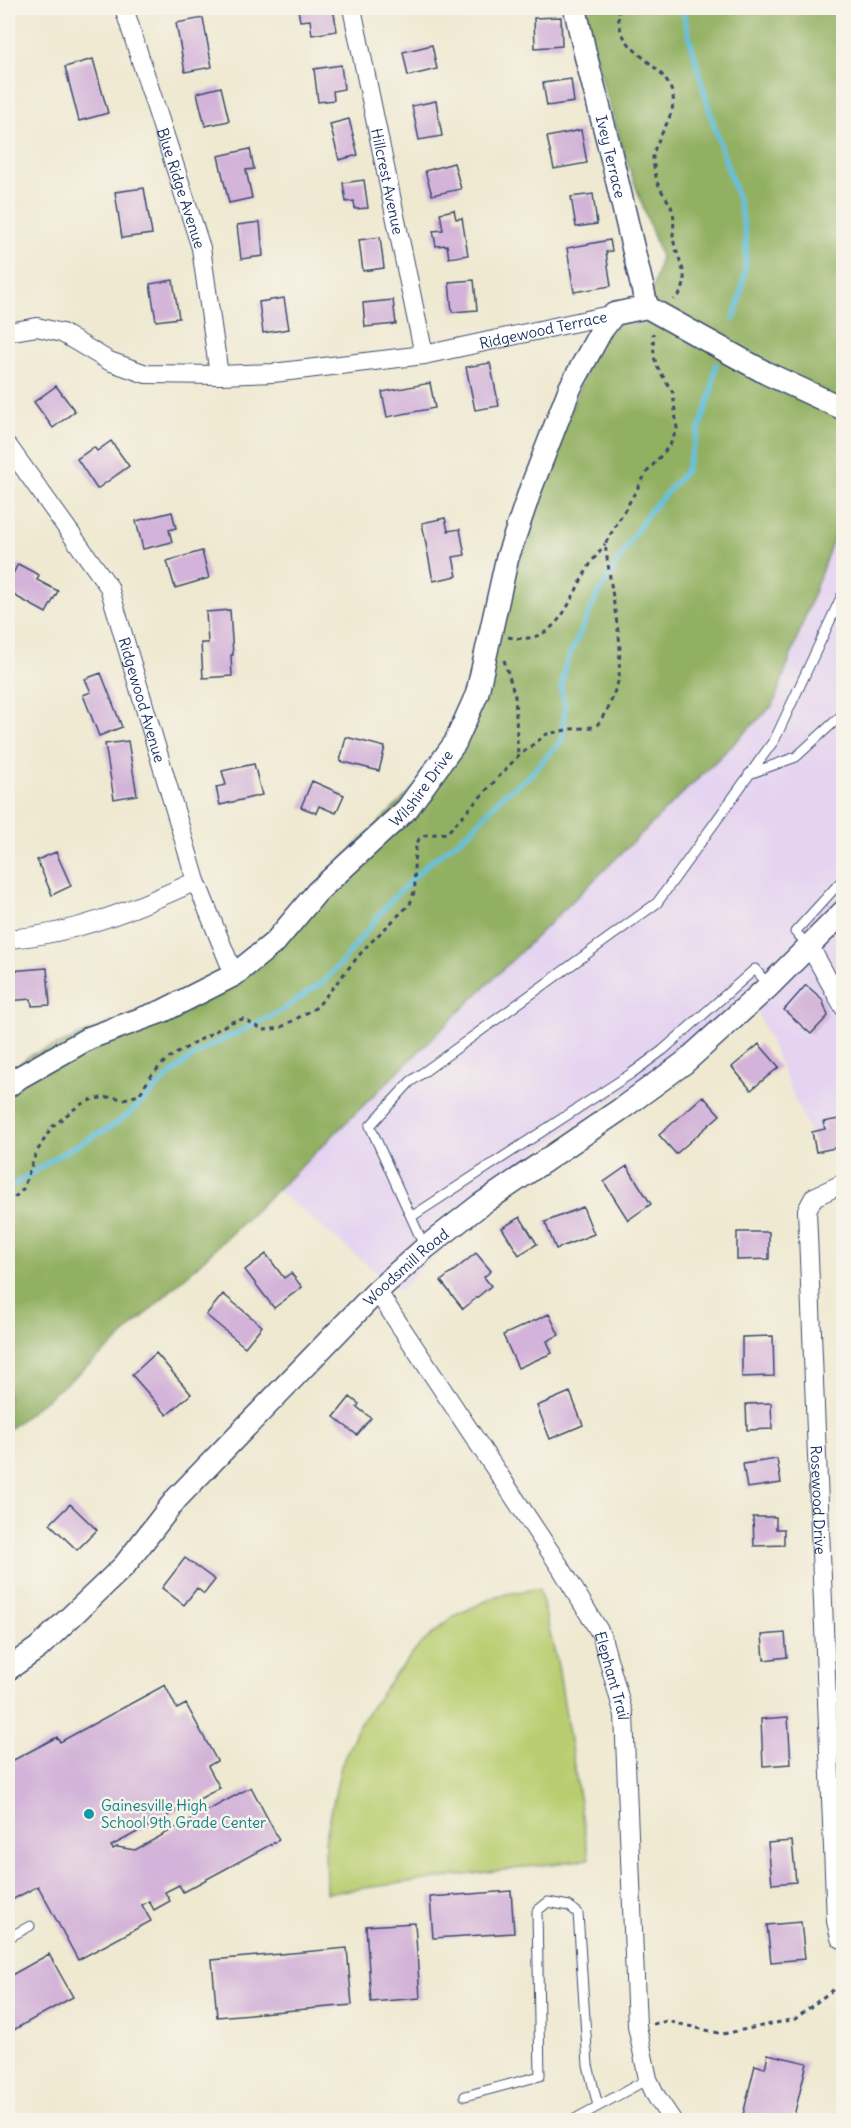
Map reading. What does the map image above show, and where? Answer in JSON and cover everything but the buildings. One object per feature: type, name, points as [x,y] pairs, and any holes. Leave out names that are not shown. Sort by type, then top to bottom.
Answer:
[{"type":"street","name":"Blue Ridge Avenue","points":[[124,8],[201,248],[219,375]]},
{"type":"street","name":"Hillcrest Avenue","points":[[352,8],[424,355]]},
{"type":"street","name":"Ivey Terrace","points":[[575,8],[652,310]]},
{"type":"street","name":"Ridgewood Terrace","points":[[8,332],[38,327],[62,333],[109,361],[146,374],[219,375],[273,373],[424,355],[614,314],[652,310]]},
{"type":"street","points":[[652,310],[766,373],[843,409]]},
{"type":"street","name":"Wilshire Drive","points":[[8,1086],[89,1038],[163,1011],[234,975],[275,942],[317,891],[407,809],[455,743],[477,694],[507,559],[531,488],[570,388],[601,331],[614,314]]},
{"type":"street","name":"Ridgewood Avenue","points":[[8,446],[109,587],[196,881],[234,975]]},
{"type":"street","points":[[8,939],[67,931],[147,903],[196,881]]},
{"type":"street","name":"Woodsmill Road","points":[[8,1669],[38,1648],[124,1566],[177,1498],[377,1291],[424,1248],[480,1205],[684,1063],[769,986],[843,910]]},
{"type":"street","points":[[809,945],[843,1008]]},
{"type":"street","name":"Rosewood Drive","points":[[843,1183],[814,1197],[807,1210],[836,1921],[840,1938],[843,1940]]},
{"type":"street","name":"Elephant Trail","points":[[377,1291],[561,1568],[602,1634],[624,1715],[637,2026],[648,2079],[672,2121]]},
{"type":"lane","points":[[424,1248],[370,1126],[410,1082],[657,903],[775,738],[843,591]]},
{"type":"lane","points":[[749,774],[796,757],[843,713]]},
{"type":"lane","points":[[809,945],[795,932],[843,878]]},
{"type":"lane","points":[[411,1217],[632,1073],[663,1050],[755,969],[769,986]]},
{"type":"lane","points":[[632,1073],[643,1093]]},
{"type":"lane","points":[[465,2096],[540,2076],[537,1911],[548,1902],[569,1906],[578,1913],[588,2065],[598,2106]]},
{"type":"lane","points":[[8,1938],[30,1926]]},
{"type":"lane","points":[[573,2121],[648,2079]]},
{"type":"path","points":[[492,631],[519,639],[533,638],[551,627],[568,607],[591,563],[605,544],[647,472],[676,436],[677,420],[673,393],[654,357],[652,310],[678,297],[684,281],[683,264],[673,237],[673,212],[658,185],[653,158],[668,122],[673,96],[663,75],[633,50],[621,34],[618,8]]},
{"type":"path","points":[[8,1203],[23,1189],[36,1154],[52,1127],[78,1106],[93,1100],[111,1097],[124,1099],[139,1095],[151,1076],[167,1059],[231,1022],[243,1018],[264,1030],[280,1028],[317,1007],[365,948],[410,904],[415,889],[414,862],[419,839],[426,835],[447,833],[518,756],[548,734],[588,728],[598,724],[609,707],[619,679],[620,644],[605,544]]},
{"type":"path","points":[[492,631],[507,666],[515,696],[518,756]]},
{"type":"path","points":[[637,2026],[667,2021],[723,2034],[795,2019],[835,1988]]},
{"type":"shaded area","points":[[843,512],[843,1125],[813,1141],[753,1002],[495,1181],[400,1292],[277,1190],[773,705]]},
{"type":"green space","points":[[580,8],[843,8],[843,512],[773,705],[277,1190],[111,1347],[8,1430],[8,1074],[29,1056],[222,979],[460,742],[486,632],[601,331],[648,307],[661,257],[625,156]]},
{"type":"green space","points":[[539,1588],[558,1666],[589,1859],[326,1893],[325,1841],[341,1766],[360,1723],[393,1677],[421,1644],[453,1617],[496,1596]]},
{"type":"waterway","points":[[682,8],[745,230],[745,272],[734,319]]},
{"type":"waterway","points":[[8,1189],[62,1153],[109,1128],[130,1113],[188,1060],[210,1046],[281,1011],[324,981],[391,900],[428,864],[469,832],[504,794],[528,777],[562,740],[565,707],[561,689],[565,666],[595,600],[635,533],[650,511],[685,472],[711,394],[716,364]]},
{"type":"place","name":"Gainesville High School 9th Grade Center","points":[[89,1814]]}]
